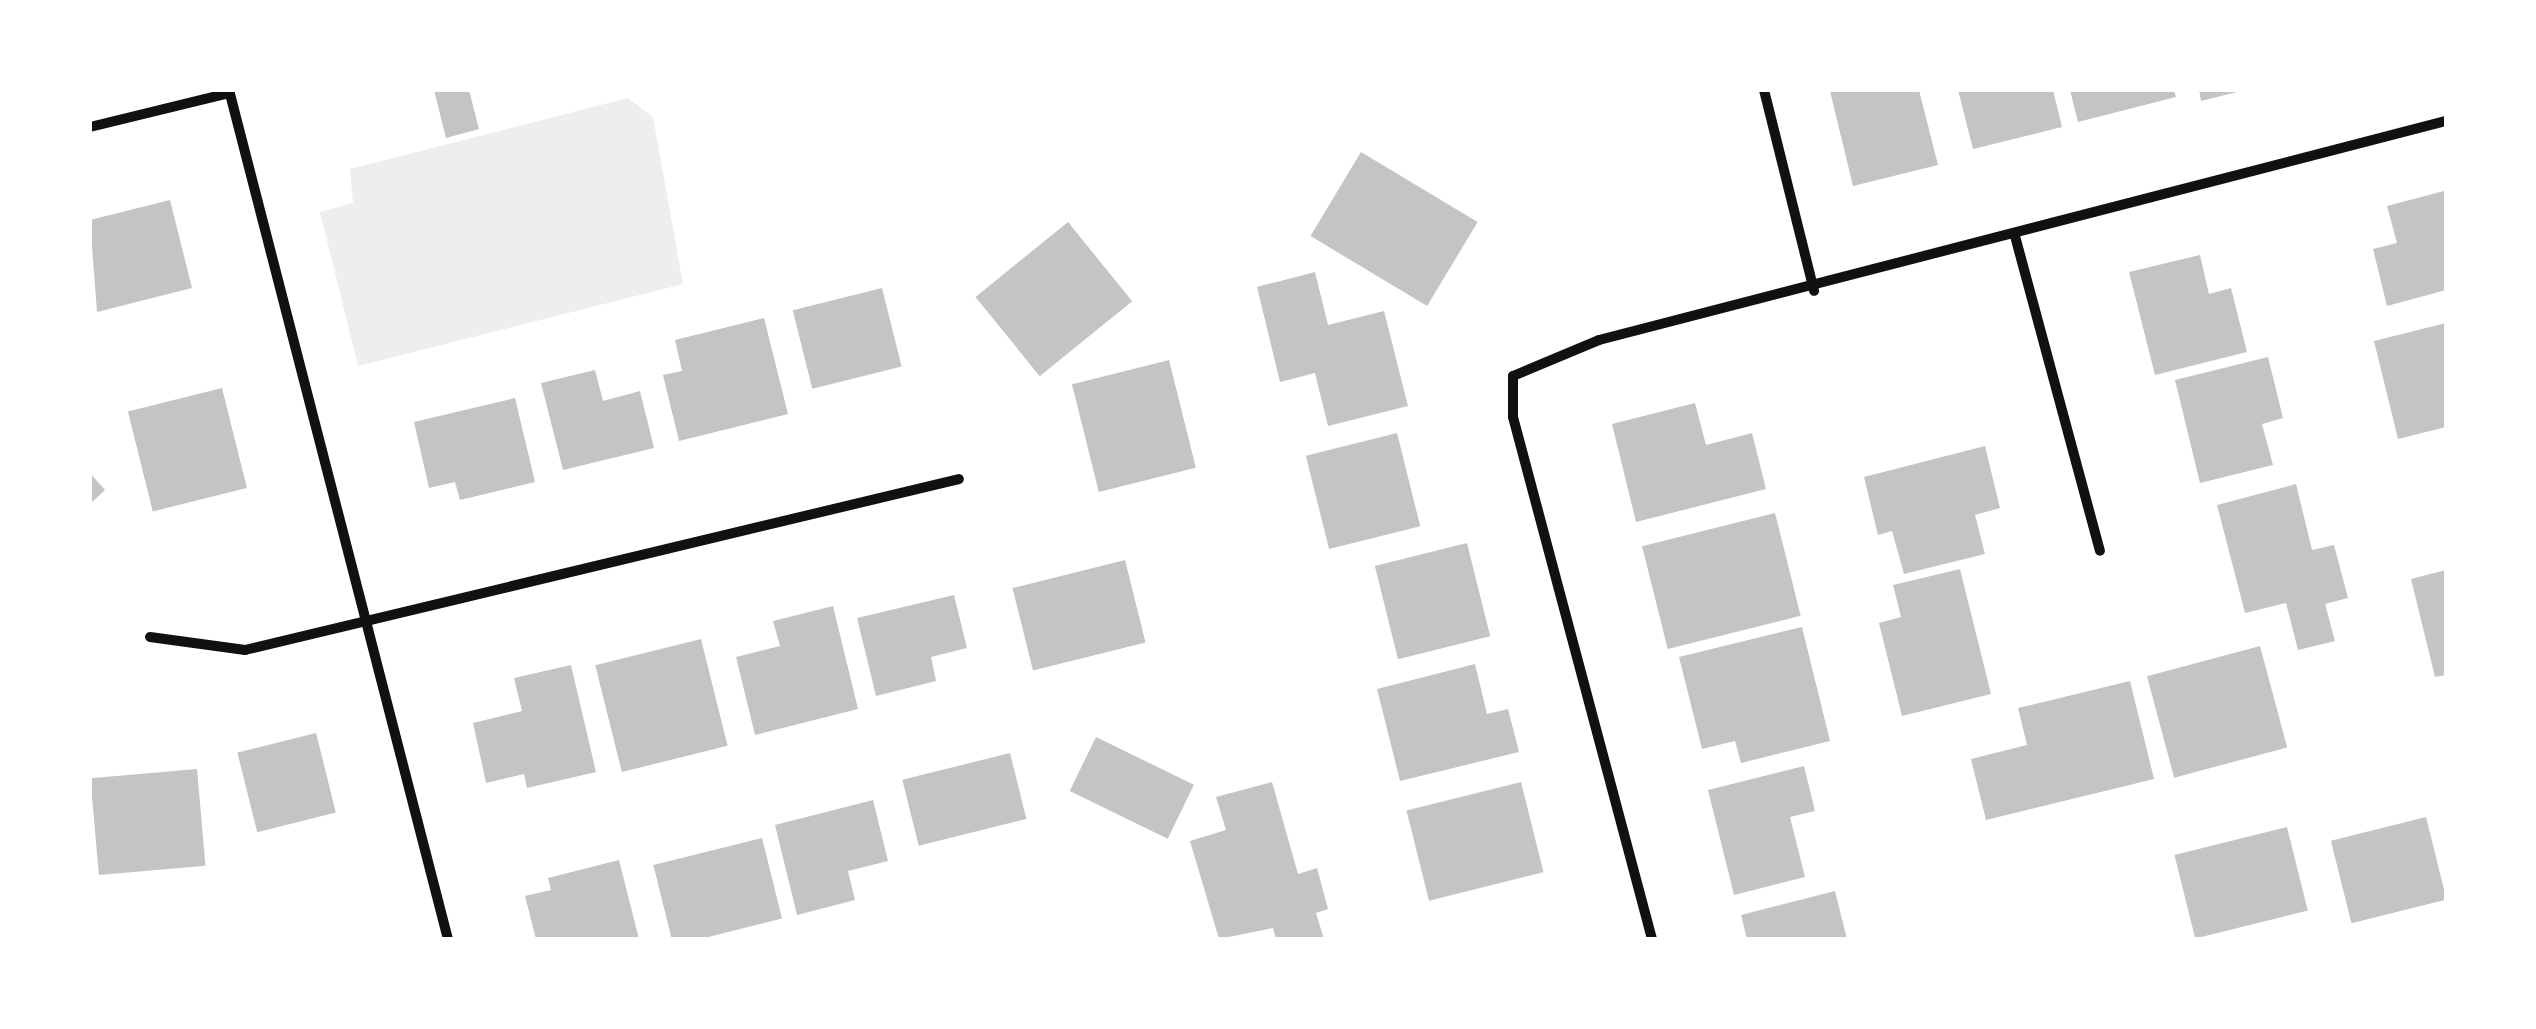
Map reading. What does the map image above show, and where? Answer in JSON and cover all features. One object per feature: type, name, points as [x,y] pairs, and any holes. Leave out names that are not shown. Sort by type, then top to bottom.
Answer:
[{"type":"street","points":[[1764,90],[1814,291]]},
{"type":"street","points":[[90,127],[230,92],[448,939]]},
{"type":"street","points":[[1652,939],[1513,417],[1513,376],[1599,340],[1814,291],[2446,121]]},
{"type":"street","points":[[2015,236],[2100,551]]},
{"type":"street","points":[[150,637],[246,650],[960,479]]},
{"type":"shaded area","points":[[628,98],[653,117],[683,284],[358,366],[320,212],[353,203],[350,169]]},
{"type":"building","points":[[434,90],[469,90],[479,129],[446,138]]},
{"type":"building","points":[[1919,90],[1938,165],[1853,186],[1830,91]]},
{"type":"building","points":[[1958,90],[2053,90],[2062,127],[1973,149]]},
{"type":"building","points":[[2070,90],[2174,90],[2176,97],[2078,122]]},
{"type":"building","points":[[2199,90],[2241,90],[2241,91],[2201,101]]},
{"type":"building","points":[[1361,152],[1478,222],[1427,306],[1311,236]]},
{"type":"building","points":[[2444,191],[2446,290],[2387,306],[2373,249],[2397,243],[2387,206]]},
{"type":"building","points":[[170,200],[192,288],[97,312],[90,220]]},
{"type":"building","points":[[1068,222],[1132,301],[1040,376],[976,297]]},
{"type":"building","points":[[2200,255],[2209,294],[2231,288],[2247,352],[2155,375],[2129,272]]},
{"type":"building","points":[[1315,272],[1328,325],[1384,311],[1408,406],[1328,426],[1315,373],[1280,382],[1257,287]]},
{"type":"building","points":[[882,288],[902,367],[812,389],[793,310]]},
{"type":"building","points":[[764,318],[788,414],[679,441],[663,375],[682,371],[675,340]]},
{"type":"building","points":[[2446,323],[2446,427],[2398,439],[2374,341]]},
{"type":"building","points":[[2268,357],[2283,418],[2262,424],[2273,465],[2200,483],[2175,380]]},
{"type":"building","points":[[1169,360],[1196,468],[1099,492],[1072,384]]},
{"type":"building","points":[[595,370],[603,401],[640,391],[654,448],[563,470],[541,383]]},
{"type":"building","points":[[222,388],[247,488],[153,511],[128,411]]},
{"type":"building","points":[[515,398],[535,482],[460,500],[455,482],[429,488],[414,422]]},
{"type":"building","points":[[1695,403],[1706,445],[1752,433],[1766,489],[1636,522],[1612,424]]},
{"type":"building","points":[[1397,433],[1420,526],[1329,549],[1306,456]]},
{"type":"building","points":[[1985,446],[2000,508],[1975,515],[1985,554],[1904,574],[1892,531],[1878,535],[1864,477]]},
{"type":"building","points":[[90,473],[105,490],[90,504]]},
{"type":"building","points":[[2296,484],[2312,550],[2334,545],[2348,598],[2325,604],[2335,641],[2298,650],[2286,603],[2245,613],[2217,505]]},
{"type":"building","points":[[1775,513],[1801,616],[1668,649],[1642,546]]},
{"type":"building","points":[[1467,543],[1490,636],[1398,659],[1375,566]]},
{"type":"building","points":[[1125,560],[1146,642],[1033,671],[1012,588]]},
{"type":"building","points":[[1960,569],[1991,694],[1902,716],[1879,623],[1901,617],[1893,585]]},
{"type":"building","points":[[2446,570],[2446,675],[2435,677],[2411,579]]},
{"type":"building","points":[[954,595],[967,648],[931,657],[936,681],[876,696],[857,618]]},
{"type":"building","points":[[833,606],[858,709],[755,735],[736,657],[780,646],[773,621]]},
{"type":"building","points":[[1802,627],[1830,741],[1741,763],[1735,741],[1702,749],[1679,657]]},
{"type":"building","points":[[701,639],[728,746],[622,772],[595,665]]},
{"type":"building","points":[[2260,646],[2287,747],[2174,778],[2147,676]]},
{"type":"building","points":[[1475,664],[1487,714],[1508,709],[1519,752],[1400,781],[1377,689]]},
{"type":"building","points":[[571,665],[596,772],[527,788],[524,774],[486,783],[473,723],[522,711],[514,678]]},
{"type":"building","points":[[2130,681],[2154,779],[1986,820],[1971,759],[2027,745],[2018,708]]},
{"type":"building","points":[[316,733],[336,813],[257,832],[237,753]]},
{"type":"building","points":[[1096,737],[1194,785],[1168,839],[1070,791]]},
{"type":"building","points":[[1010,753],[1026,819],[919,846],[902,780]]},
{"type":"building","points":[[1804,766],[1815,811],[1790,817],[1805,877],[1734,895],[1708,790]]},
{"type":"building","points":[[197,769],[205,866],[99,875],[90,778]]},
{"type":"building","points":[[1272,782],[1298,874],[1317,868],[1328,909],[1316,913],[1324,939],[1276,939],[1273,928],[1219,939],[1190,841],[1226,830],[1216,797]]},
{"type":"building","points":[[1521,782],[1543,872],[1429,901],[1407,811]]},
{"type":"building","points":[[873,800],[888,861],[848,871],[855,900],[797,915],[775,825]]},
{"type":"building","points":[[2426,817],[2446,900],[2351,923],[2331,841]]},
{"type":"building","points":[[2287,827],[2308,910],[2195,939],[2174,855]]},
{"type":"building","points":[[762,838],[782,919],[700,939],[672,939],[653,865]]},
{"type":"building","points":[[619,860],[639,939],[536,939],[525,896],[551,890],[548,878]]},
{"type":"building","points":[[1835,891],[1847,939],[1747,939],[1741,915]]}]
